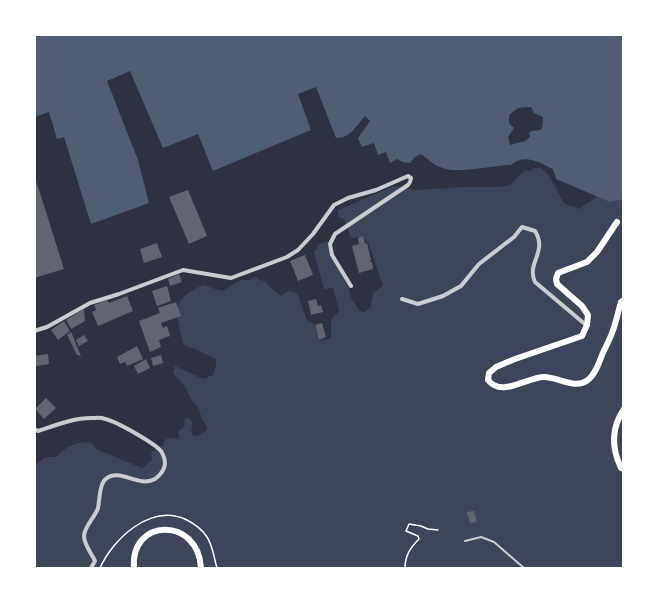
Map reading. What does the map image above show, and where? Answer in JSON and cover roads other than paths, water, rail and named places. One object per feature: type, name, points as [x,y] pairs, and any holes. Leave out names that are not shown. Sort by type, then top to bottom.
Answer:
[{"type":"main road","points":[[617,222],[597,252],[587,262],[558,273],[556,279],[557,285],[582,306],[588,315],[582,336],[496,367],[489,373],[488,380],[492,386],[499,388],[543,377],[570,384],[589,380],[612,333],[621,302],[624,300]]},
{"type":"main road","points":[[624,410],[615,427],[614,444],[617,460],[624,469]]},
{"type":"main road","points":[[134,568],[134,556],[142,539],[160,531],[170,530],[178,532],[195,545],[201,568]]},
{"type":"street","points":[[34,331],[47,327],[90,303],[183,270],[231,278],[286,257],[298,250],[313,234],[334,205],[408,176],[411,178],[408,184],[335,234],[330,244],[332,255],[351,286]]},
{"type":"street","points":[[402,299],[418,304],[443,296],[461,286],[479,264],[514,237],[522,227],[535,231],[539,238],[539,253],[532,276],[535,282],[587,325]]},
{"type":"street","points":[[34,429],[38,431],[65,422],[104,418],[150,442],[159,449],[164,458],[164,468],[159,477],[149,482],[115,475],[103,482],[99,504],[84,536],[95,561],[91,568]]},
{"type":"lane","points":[[465,541],[481,537],[494,542],[524,568]]}]
